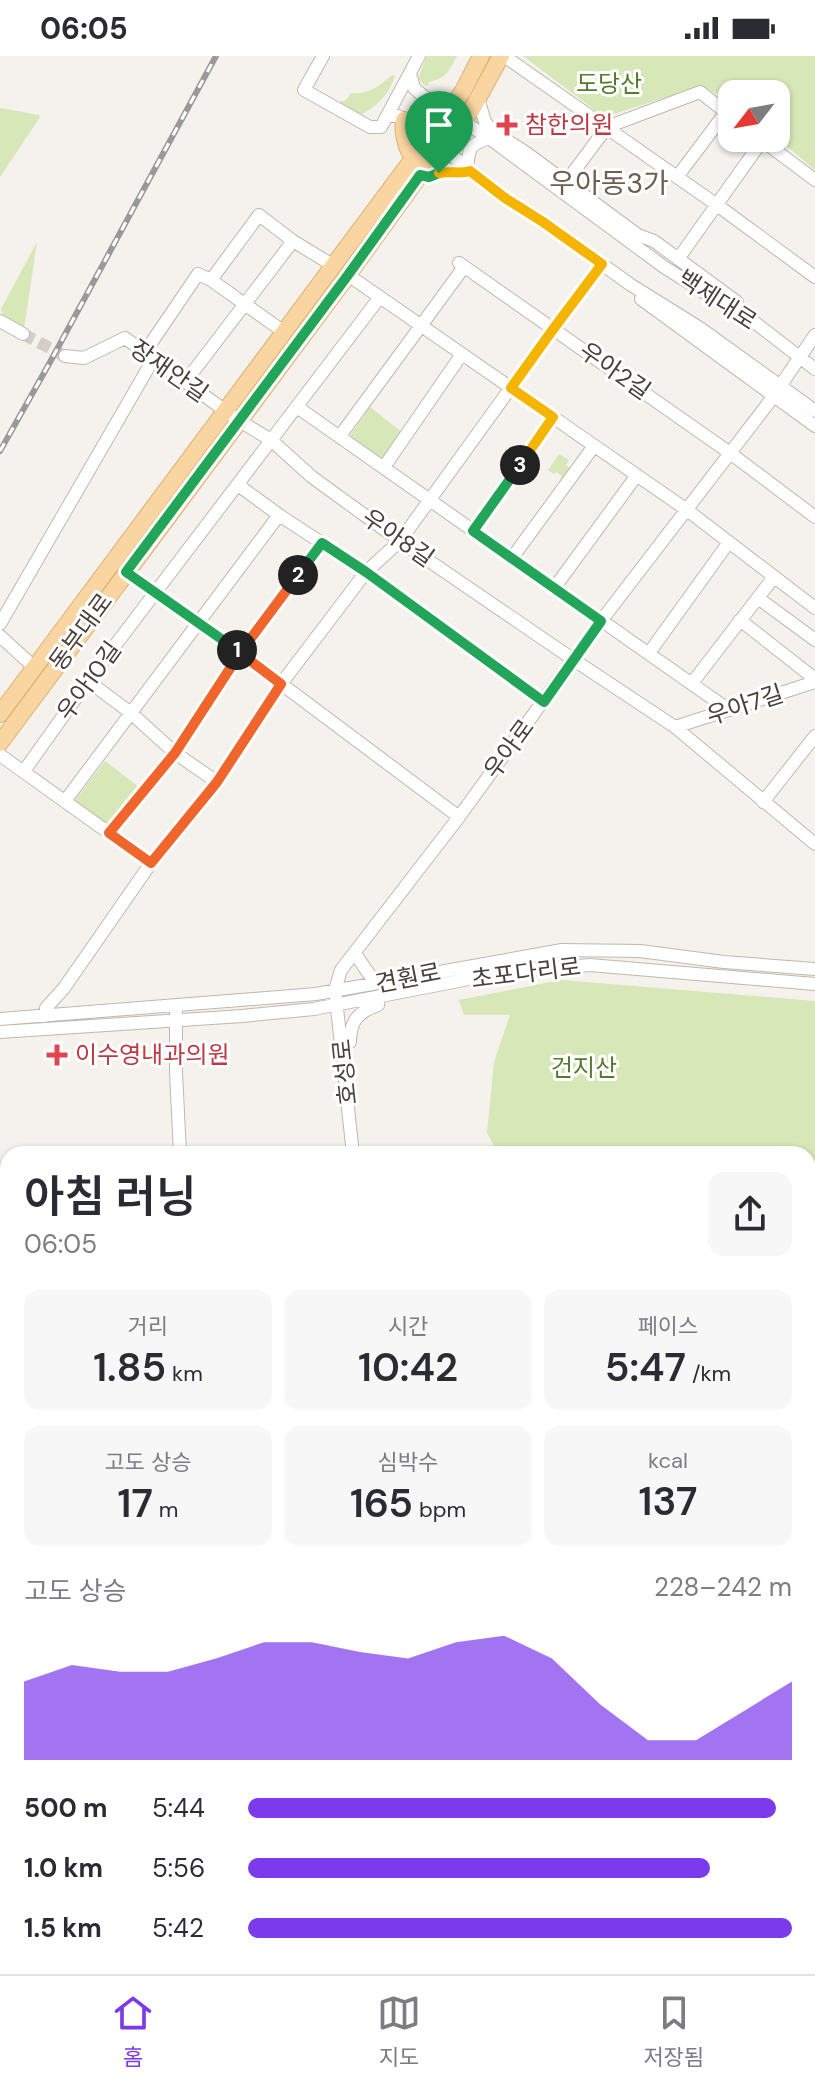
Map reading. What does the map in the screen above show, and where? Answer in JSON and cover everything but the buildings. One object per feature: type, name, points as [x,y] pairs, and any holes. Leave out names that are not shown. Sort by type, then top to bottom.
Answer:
[{"type":"main road","name":"동부대로","points":[[0,714],[341,271],[420,175],[448,112],[481,56]]},
{"type":"main road","name":"동부대로","points":[[0,743],[126,572],[232,416],[284,332],[341,271],[413,158],[463,121],[503,56]]},
{"type":"main road","points":[[404,120],[403,131],[413,158]]},
{"type":"street","points":[[316,56],[297,92],[354,127],[381,127],[419,56]]},
{"type":"street","points":[[323,56],[304,90],[370,127]]},
{"type":"street","points":[[503,56],[815,277]]},
{"type":"street","name":"백제대로","points":[[410,74],[414,88],[533,169],[664,267],[732,310],[740,311],[815,369]]},
{"type":"street","points":[[566,182],[607,127],[700,92],[718,106]]},
{"type":"street","points":[[478,98],[485,122],[494,132],[638,235]]},
{"type":"street","points":[[387,116],[398,116],[404,120]]},
{"type":"street","name":"백제대로","points":[[404,120],[505,198],[631,285],[631,291],[641,299],[815,411]]},
{"type":"street","points":[[677,177],[718,127]]},
{"type":"street","points":[[420,175],[429,177],[447,171],[461,173],[468,170],[467,155],[473,145],[489,138]]},
{"type":"street","points":[[525,152],[533,169],[550,171]]},
{"type":"street","points":[[678,259],[752,152]]},
{"type":"street","points":[[778,152],[815,180]]},
{"type":"street","points":[[211,280],[259,215],[687,510],[815,608]]},
{"type":"street","points":[[613,217],[620,233],[654,241],[737,302],[740,311]]},
{"type":"street","points":[[186,381],[293,241]]},
{"type":"street","points":[[46,1016],[46,1008],[64,988],[151,863],[217,782],[281,684],[366,572],[400,541],[430,502],[602,264]]},
{"type":"street","name":"우아2길","points":[[421,326],[462,265],[730,453],[815,517]]},
{"type":"street","points":[[0,624],[198,274],[284,332]]},
{"type":"street","name":"우아10길","points":[[24,771],[88,681],[380,297]]},
{"type":"street","points":[[0,321],[23,334]]},
{"type":"street","points":[[340,436],[421,326]]},
{"type":"street","name":"우아로","points":[[335,990],[341,970],[778,390],[815,335]]},
{"type":"street","name":"장재안길","points":[[65,356],[84,358],[125,338],[232,416]]},
{"type":"street","points":[[384,467],[462,354]]},
{"type":"street","name":"백제대로","points":[[778,390],[815,426]]},
{"type":"street","points":[[297,407],[729,710]]},
{"type":"street","name":"우아8길","points":[[232,416],[271,440],[312,477],[400,541],[574,660]]},
{"type":"street","points":[[473,531],[553,417]]},
{"type":"street","points":[[512,558],[594,446]]},
{"type":"street","points":[[555,587],[637,475]]},
{"type":"street","points":[[238,485],[366,572],[544,702]]},
{"type":"street","points":[[65,801],[279,515]]},
{"type":"street","points":[[649,653],[729,542]]},
{"type":"street","points":[[109,833],[175,753],[240,653],[322,543]]},
{"type":"street","points":[[126,572],[156,591],[459,817]]},
{"type":"street","points":[[692,683],[774,577]]},
{"type":"street","points":[[758,598],[815,640]]},
{"type":"street","name":"우아7길","points":[[740,620],[815,680]]},
{"type":"street","points":[[0,636],[35,668]]},
{"type":"street","name":"우아7길","points":[[574,660],[675,727],[815,844]]},
{"type":"street","name":"우아7길","points":[[675,727],[815,680]]},
{"type":"street","points":[[88,681],[131,713],[175,753],[217,782]]},
{"type":"street","points":[[763,802],[810,752],[815,736]]},
{"type":"street","points":[[0,755],[151,863]]},
{"type":"street","name":"견훤로","points":[[0,1019],[316,994],[562,950],[640,951],[815,969]]},
{"type":"street","points":[[354,953],[371,976],[372,984]]},
{"type":"street","name":"초포다리로","points":[[0,1032],[271,1013],[337,1005],[505,972],[590,965],[815,984]]},
{"type":"street","points":[[64,988],[70,1013]]},
{"type":"street","name":"호성로","points":[[335,990],[352,1146]]},
{"type":"street","points":[[342,1043],[350,1042],[350,1028],[362,1012],[378,1005],[379,997]]},
{"type":"street","points":[[176,1006],[180,1146]]},
{"type":"green space","points":[[427,56],[457,56],[447,73],[429,82],[428,86],[418,78]]},
{"type":"green space","name":"도당산","points":[[523,56],[815,56],[815,170],[790,149],[790,80],[718,80],[718,95],[702,86],[604,117]]},
{"type":"green space","points":[[395,76],[393,82],[382,99],[360,115],[333,103],[345,101],[351,93],[373,89]]},
{"type":"green space","points":[[0,108],[40,117],[0,177]]},
{"type":"green space","points":[[37,242],[24,329],[3,317],[1,309]]},
{"type":"green space","points":[[370,407],[403,433],[383,461],[350,436]]},
{"type":"green space","points":[[559,454],[569,460],[566,465],[571,469],[562,481],[562,476],[548,470]]},
{"type":"green space","points":[[105,761],[139,787],[108,829],[73,803]]},
{"type":"green space","name":"건지산","points":[[561,980],[815,1001],[815,1146],[494,1146],[487,1133],[494,1062],[510,1015],[464,1015],[459,1000]]},
{"type":"tunnel","points":[[23,334],[65,356]]},
{"type":"railway","points":[[0,451],[216,56]]},
{"type":"place","name":"참한의원","points":[[507,125]]},
{"type":"place","name":"이수영내과의원","points":[[57,1055]]},
{"type":"district","name":"우아동3가","points":[[609,183]]},
{"type":"route","points":[[439,173],[429,177],[420,175],[126,572],[156,591],[198,623],[240,653],[281,684],[217,782],[151,863],[109,833],[175,753],[240,653],[322,543],[544,702],[601,621],[473,531],[553,417],[511,388],[602,264],[470,171],[439,173]]}]
